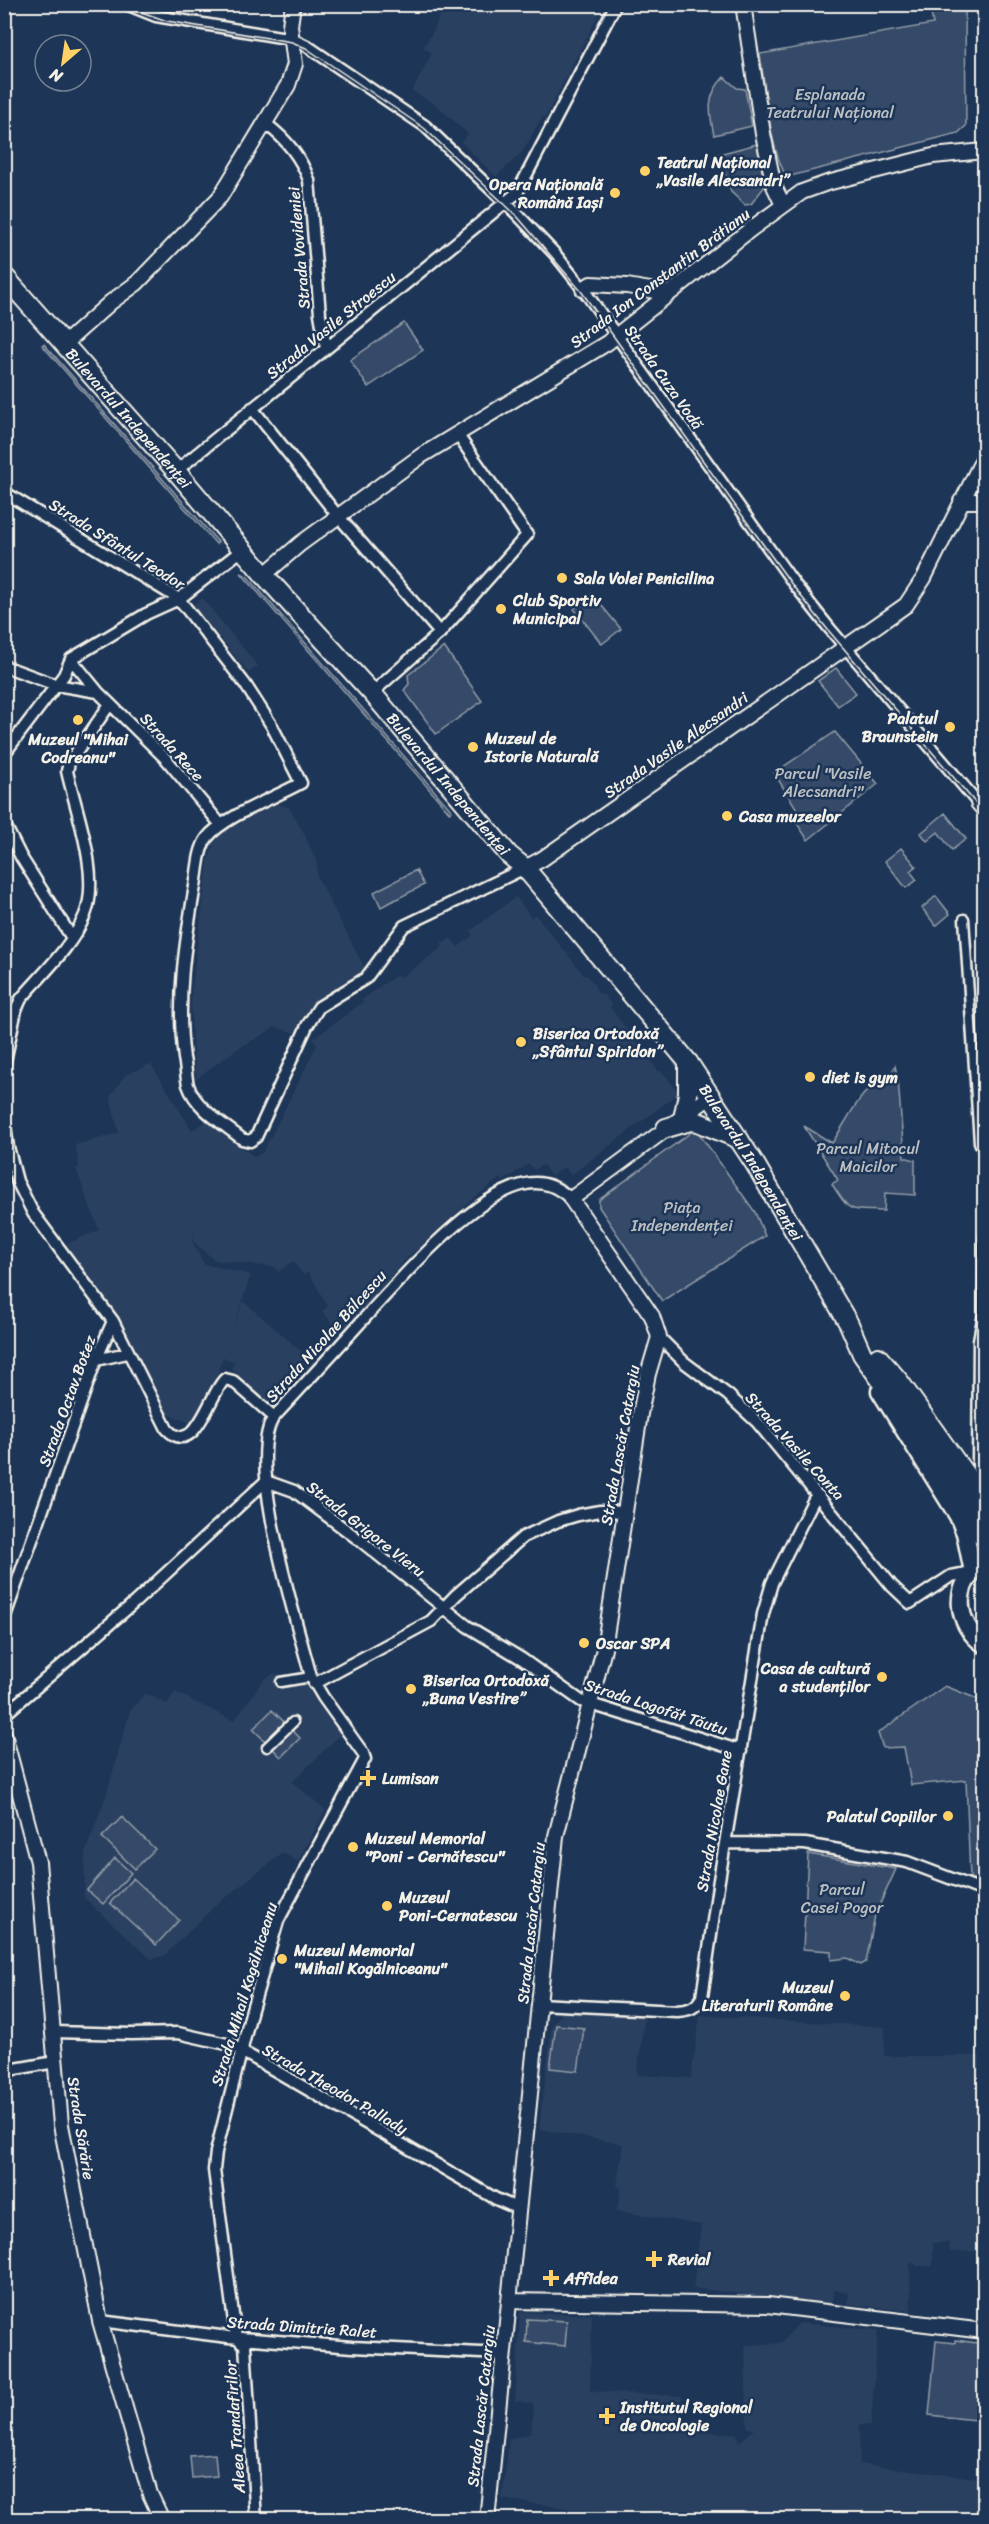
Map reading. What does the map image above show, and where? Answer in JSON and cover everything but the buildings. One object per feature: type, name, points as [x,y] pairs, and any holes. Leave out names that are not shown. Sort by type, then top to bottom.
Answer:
[{"type":"main road","name":"Bulevardul Independenței","points":[[4,276],[176,471],[264,575],[372,693],[509,855],[525,868],[688,1062],[739,1139],[866,1351]]},
{"type":"main road","points":[[684,1114],[688,1094],[688,1062]]},
{"type":"main road","points":[[666,1128],[690,1121],[698,1122],[739,1139]]},
{"type":"main road","points":[[866,1351],[899,1381],[970,1469],[984,1490]]},
{"type":"main road","points":[[866,1351],[940,1454],[983,1532]]},
{"type":"main road","points":[[866,1351],[881,1395],[958,1516],[980,1567],[967,1581],[960,1597],[964,1623],[984,1658]]},
{"type":"main road","points":[[970,1469],[984,1501]]},
{"type":"main road","points":[[964,1623],[984,1644]]},
{"type":"street","name":"Strada Cuza Vodă","points":[[126,4],[177,20],[292,39],[316,52],[425,126],[506,202],[555,254],[583,289],[788,576],[845,647],[982,803]]},
{"type":"street","points":[[63,345],[111,302],[137,283],[220,197],[288,86],[295,64],[290,26],[293,4]]},
{"type":"street","name":"Strada Vasile Stroescu","points":[[176,471],[517,193],[616,4]]},
{"type":"street","points":[[743,4],[763,134],[774,186],[783,205]]},
{"type":"street","name":"Strada Vovideniei","points":[[266,124],[280,135],[304,168],[309,180],[320,314],[326,348]]},
{"type":"street","name":"Strada Ion Constantin Brătianu","points":[[264,575],[300,544],[421,456],[557,376],[616,336],[802,192],[827,183],[933,156],[984,151]]},
{"type":"street","points":[[583,289],[591,284],[627,286],[668,294]]},
{"type":"street","points":[[252,408],[338,516],[440,633]]},
{"type":"street","points":[[372,693],[440,633],[527,535],[457,434]]},
{"type":"street","name":"Strada Vasile Alecsandri","points":[[525,868],[542,859],[906,605],[915,594],[984,457]]},
{"type":"street","name":"Strada Sfântul Teodor","points":[[4,492],[179,598],[245,684],[272,726],[301,783],[221,825]]},
{"type":"street","points":[[962,501],[984,501]]},
{"type":"street","points":[[4,754],[64,675],[71,659],[146,614],[179,598],[242,550]]},
{"type":"street","name":"Strada Rece","points":[[71,659],[98,692],[168,760],[221,825]]},
{"type":"street","points":[[4,666],[56,685],[98,692]]},
{"type":"street","points":[[4,1066],[21,999],[72,938],[85,915],[89,888],[88,864],[68,767],[110,704]]},
{"type":"street","points":[[4,823],[21,857],[72,938]]},
{"type":"street","points":[[221,825],[203,844],[188,926],[183,969],[183,1044],[188,1084],[197,1101],[242,1139],[250,1141],[256,1137],[273,1104],[319,1007],[366,978],[405,926],[525,868]]},
{"type":"street","points":[[964,920],[979,1143],[984,1153]]},
{"type":"street","points":[[571,1199],[711,1096]]},
{"type":"street","points":[[4,1118],[8,1147],[17,1181],[33,1213],[113,1320]]},
{"type":"street","name":"Strada Nicolae Bălcescu","points":[[266,1481],[268,1425],[424,1252],[474,1212],[504,1192],[527,1184],[552,1185],[571,1199]]},
{"type":"street","name":"Strada Vasile Conta","points":[[571,1199],[652,1316],[659,1337],[684,1362],[728,1395],[757,1422],[892,1586],[910,1603],[951,1576],[980,1567]]},
{"type":"street","points":[[970,1469],[978,1340],[983,1314],[984,1236]]},
{"type":"street","name":"Strada Octav Botez","points":[[113,1320],[157,1411],[174,1437],[181,1439],[187,1437],[208,1411],[219,1384],[225,1379],[233,1380],[274,1417]]},
{"type":"street","name":"Strada Octav Botez","points":[[4,1619],[96,1360],[113,1320]]},
{"type":"street","name":"Strada Lascăr Catargiu","points":[[487,2520],[556,1836],[592,1704],[604,1649],[646,1384],[659,1337]]},
{"type":"street","points":[[96,1360],[127,1353]]},
{"type":"street","points":[[4,1715],[135,1602],[266,1481]]},
{"type":"street","name":"Strada Grigore Vieru","points":[[266,1481],[294,1491],[362,1542],[443,1608]]},
{"type":"street","name":"Strada Mihail Kogălniceanu","points":[[236,2337],[214,2170],[219,2133],[278,1921],[365,1759],[313,1680],[278,1548],[266,1481]]},
{"type":"street","name":"Strada Nicolae Gane","points":[[540,2004],[677,2011],[690,2010],[698,2005],[702,1997],[757,1648],[767,1598],[797,1532],[814,1499],[819,1496]]},
{"type":"street","points":[[281,1682],[313,1680],[431,1622],[443,1608],[523,1537],[568,1518],[600,1511],[625,1512]]},
{"type":"street","name":"Strada Logofăt Tăutu","points":[[443,1608],[467,1626],[522,1659],[581,1701],[741,1751]]},
{"type":"street","points":[[267,1747],[293,1722]]},
{"type":"street","name":"Strada Sărărie","points":[[4,1734],[8,1760],[38,1862],[61,2125],[100,2320],[150,2494],[162,2520]]},
{"type":"street","points":[[726,1843],[805,1844],[907,1862],[984,1891]]},
{"type":"street","name":"Strada Theodor Pallady","points":[[54,2032],[178,2033],[221,2042],[241,2051],[486,2193],[519,2209]]},
{"type":"street","points":[[4,2071],[55,2062]]},
{"type":"street","points":[[509,2301],[768,2305],[984,2331]]},
{"type":"street","name":"Strada Dimitrie Ralet","points":[[100,2320],[236,2337],[352,2347],[503,2354]]},
{"type":"street","name":"Aleea Trandafirilor","points":[[236,2337],[244,2345],[256,2520]]},
{"type":"shaded area","points":[[443,5],[608,5],[606,10],[602,8],[545,118],[542,117],[523,151],[496,177],[461,142],[468,134],[436,105],[412,91],[432,53],[423,48],[435,28]]},
{"type":"shaded area","points":[[202,598],[258,666],[249,673],[193,605]]},
{"type":"shaded area","points":[[277,804],[289,807],[304,833],[317,863],[317,876],[365,969],[360,977],[316,1000],[294,1033],[276,1027],[234,1051],[196,1079],[191,994],[208,862],[219,834]]},
{"type":"shaded area","points":[[516,897],[531,917],[535,914],[585,976],[587,975],[597,992],[604,995],[612,1005],[610,1007],[659,1072],[662,1071],[679,1093],[571,1175],[565,1167],[551,1176],[543,1165],[534,1170],[529,1164],[503,1181],[501,1178],[473,1198],[404,1261],[340,1333],[322,1311],[328,1306],[308,1272],[303,1275],[293,1261],[278,1272],[275,1267],[214,1260],[193,1241],[194,1233],[192,1241],[204,1264],[251,1275],[231,1334],[243,1301],[314,1362],[275,1401],[269,1403],[231,1368],[235,1362],[223,1357],[212,1388],[191,1423],[162,1412],[117,1316],[64,1245],[99,1230],[76,1169],[79,1167],[75,1145],[119,1133],[110,1097],[125,1075],[151,1064],[192,1130],[207,1121],[255,1157],[263,1152],[317,1045],[313,1039],[363,1002],[362,1000],[380,986],[397,975],[400,978],[443,947],[441,944],[451,938],[458,947],[473,935],[470,931]]},
{"type":"shaded area","points":[[273,1674],[304,1676],[312,1694],[342,1733],[292,1782],[326,1810],[298,1861],[283,1853],[217,1904],[164,1956],[151,1959],[84,1898],[85,1853],[106,1796],[130,1711],[145,1693],[167,1704],[175,1692],[234,1721],[264,1679]]},
{"type":"shaded area","points":[[563,2012],[645,2016],[637,2073],[640,2075],[691,2078],[700,2015],[885,2027],[884,2056],[984,2056],[984,2251],[950,2252],[949,2243],[933,2243],[933,2266],[910,2264],[911,2311],[848,2304],[849,2293],[834,2290],[831,2305],[693,2288],[701,2225],[617,2211],[621,2187],[617,2186],[623,2144],[539,2129],[552,2025]]},
{"type":"shaded area","points":[[520,2312],[592,2315],[590,2391],[682,2396],[681,2429],[737,2434],[739,2442],[755,2429],[747,2428],[745,2345],[781,2343],[799,2323],[878,2330],[871,2425],[859,2425],[860,2464],[984,2479],[984,2519],[653,2520],[502,2499],[509,2439],[531,2433],[534,2404],[515,2401]]},
{"type":"green space","name":"Esplanada Teatrului Național","points":[[933,5],[965,5],[966,126],[958,133],[787,177],[776,152],[772,135],[760,54],[933,24],[931,13]]},
{"type":"green space","points":[[724,77],[737,88],[745,89],[752,126],[714,135],[710,104],[714,90]]},
{"type":"green space","points":[[757,144],[765,186],[751,204],[745,205],[731,192],[719,154]]},
{"type":"green space","points":[[404,323],[423,350],[368,387],[350,360]]},
{"type":"green space","points":[[44,344],[218,542],[216,544],[42,345]]},
{"type":"green space","points":[[241,573],[247,576],[452,811],[450,813]]},
{"type":"green space","points":[[592,594],[621,629],[602,644],[574,609]]},
{"type":"green space","points":[[444,647],[482,701],[436,734],[404,690],[409,684],[408,675]]},
{"type":"green space","points":[[836,668],[856,693],[838,706],[818,681]]},
{"type":"green space","name":"Parcul \"Vasile Alecsandri\"","points":[[835,732],[878,784],[808,840],[796,822],[802,817],[774,773]]},
{"type":"green space","points":[[945,813],[966,839],[952,850],[938,832],[927,841],[921,833]]},
{"type":"green space","points":[[901,848],[916,866],[910,871],[917,880],[906,888],[885,861]]},
{"type":"green space","points":[[416,870],[424,885],[381,907],[374,892]]},
{"type":"green space","points":[[936,896],[950,914],[936,926],[922,908]]},
{"type":"green space","name":"Parcul Mitocul Maicilor","points":[[895,1066],[904,1157],[915,1160],[915,1195],[885,1193],[884,1211],[857,1210],[843,1201],[832,1184],[838,1180],[804,1126],[832,1143],[864,1094],[884,1081]]},
{"type":"green space","name":"Piața Independenței","points":[[693,1131],[698,1132],[755,1212],[765,1236],[662,1301],[599,1207],[599,1200]]},
{"type":"green space","points":[[945,1686],[975,1698],[984,1705],[984,1883],[970,1878],[966,1780],[911,1785],[904,1747],[883,1748],[878,1733]]},
{"type":"green space","points":[[272,1710],[300,1738],[281,1757],[253,1729]]},
{"type":"green space","points":[[122,1817],[155,1849],[135,1869],[102,1837]]},
{"type":"green space","name":"Parcul Casei Pogor","points":[[808,1854],[896,1869],[875,1915],[866,1962],[861,1965],[847,1958],[831,1960],[831,1951],[803,1949]]},
{"type":"green space","points":[[115,1858],[131,1873],[103,1904],[87,1890]]},
{"type":"green space","points":[[133,1878],[179,1920],[156,1945],[110,1903]]},
{"type":"green space","points":[[556,2025],[584,2028],[578,2071],[550,2068]]},
{"type":"green space","points":[[527,2319],[567,2321],[565,2346],[526,2342]]},
{"type":"green space","points":[[955,2340],[984,2344],[984,2421],[929,2415],[936,2341],[955,2343]]},
{"type":"green space","points":[[215,2454],[217,2476],[192,2478],[190,2456]]},
{"type":"tram line","points":[[119,4],[167,21],[292,42],[306,48],[424,128],[516,215],[581,291],[793,586],[984,813]]},
{"type":"place","name":"Teatrul Național „Vasile Alecsandri”","points":[[645,171]]},
{"type":"place","name":"Opera Națională Română Iași","points":[[615,193]]},
{"type":"place","name":"Sala Volei Penicilina","points":[[562,578]]},
{"type":"place","name":"Club Sportiv Municipal","points":[[501,609]]},
{"type":"place","name":"Muzeul \"Mihai Codreanu\"","points":[[78,720]]},
{"type":"place","name":"Palatul Braunstein","points":[[950,727]]},
{"type":"place","name":"Muzeul de Istorie Naturală","points":[[473,747]]},
{"type":"place","name":"Casa muzeelor","points":[[727,816]]},
{"type":"place","name":"Biserica Ortodoxă „Sfântul Spiridon”","points":[[521,1042]]},
{"type":"place","name":"diet is gym","points":[[810,1077]]},
{"type":"place","name":"Oscar SPA","points":[[584,1643]]},
{"type":"place","name":"Casa de cultură a studenților","points":[[882,1677]]},
{"type":"place","name":"Biserica Ortodoxă „Buna Vestire”","points":[[411,1689]]},
{"type":"place","name":"Lumisan","points":[[368,1778]]},
{"type":"place","name":"Palatul Copiilor","points":[[948,1816]]},
{"type":"place","name":"Muzeul Memorial \"Poni - Cernătescu\"","points":[[353,1847]]},
{"type":"place","name":"Muzeul Poni-Cernatescu","points":[[387,1906]]},
{"type":"place","name":"Muzeul Memorial \"Mihail Kogălniceanu\"","points":[[282,1959]]},
{"type":"place","name":"Muzeul Literaturii Române","points":[[845,1996]]},
{"type":"place","name":"Revial","points":[[654,2259]]},
{"type":"place","name":"Affidea","points":[[551,2278]]},
{"type":"place","name":"Institutul Regional de Oncologie","points":[[607,2416]]}]
